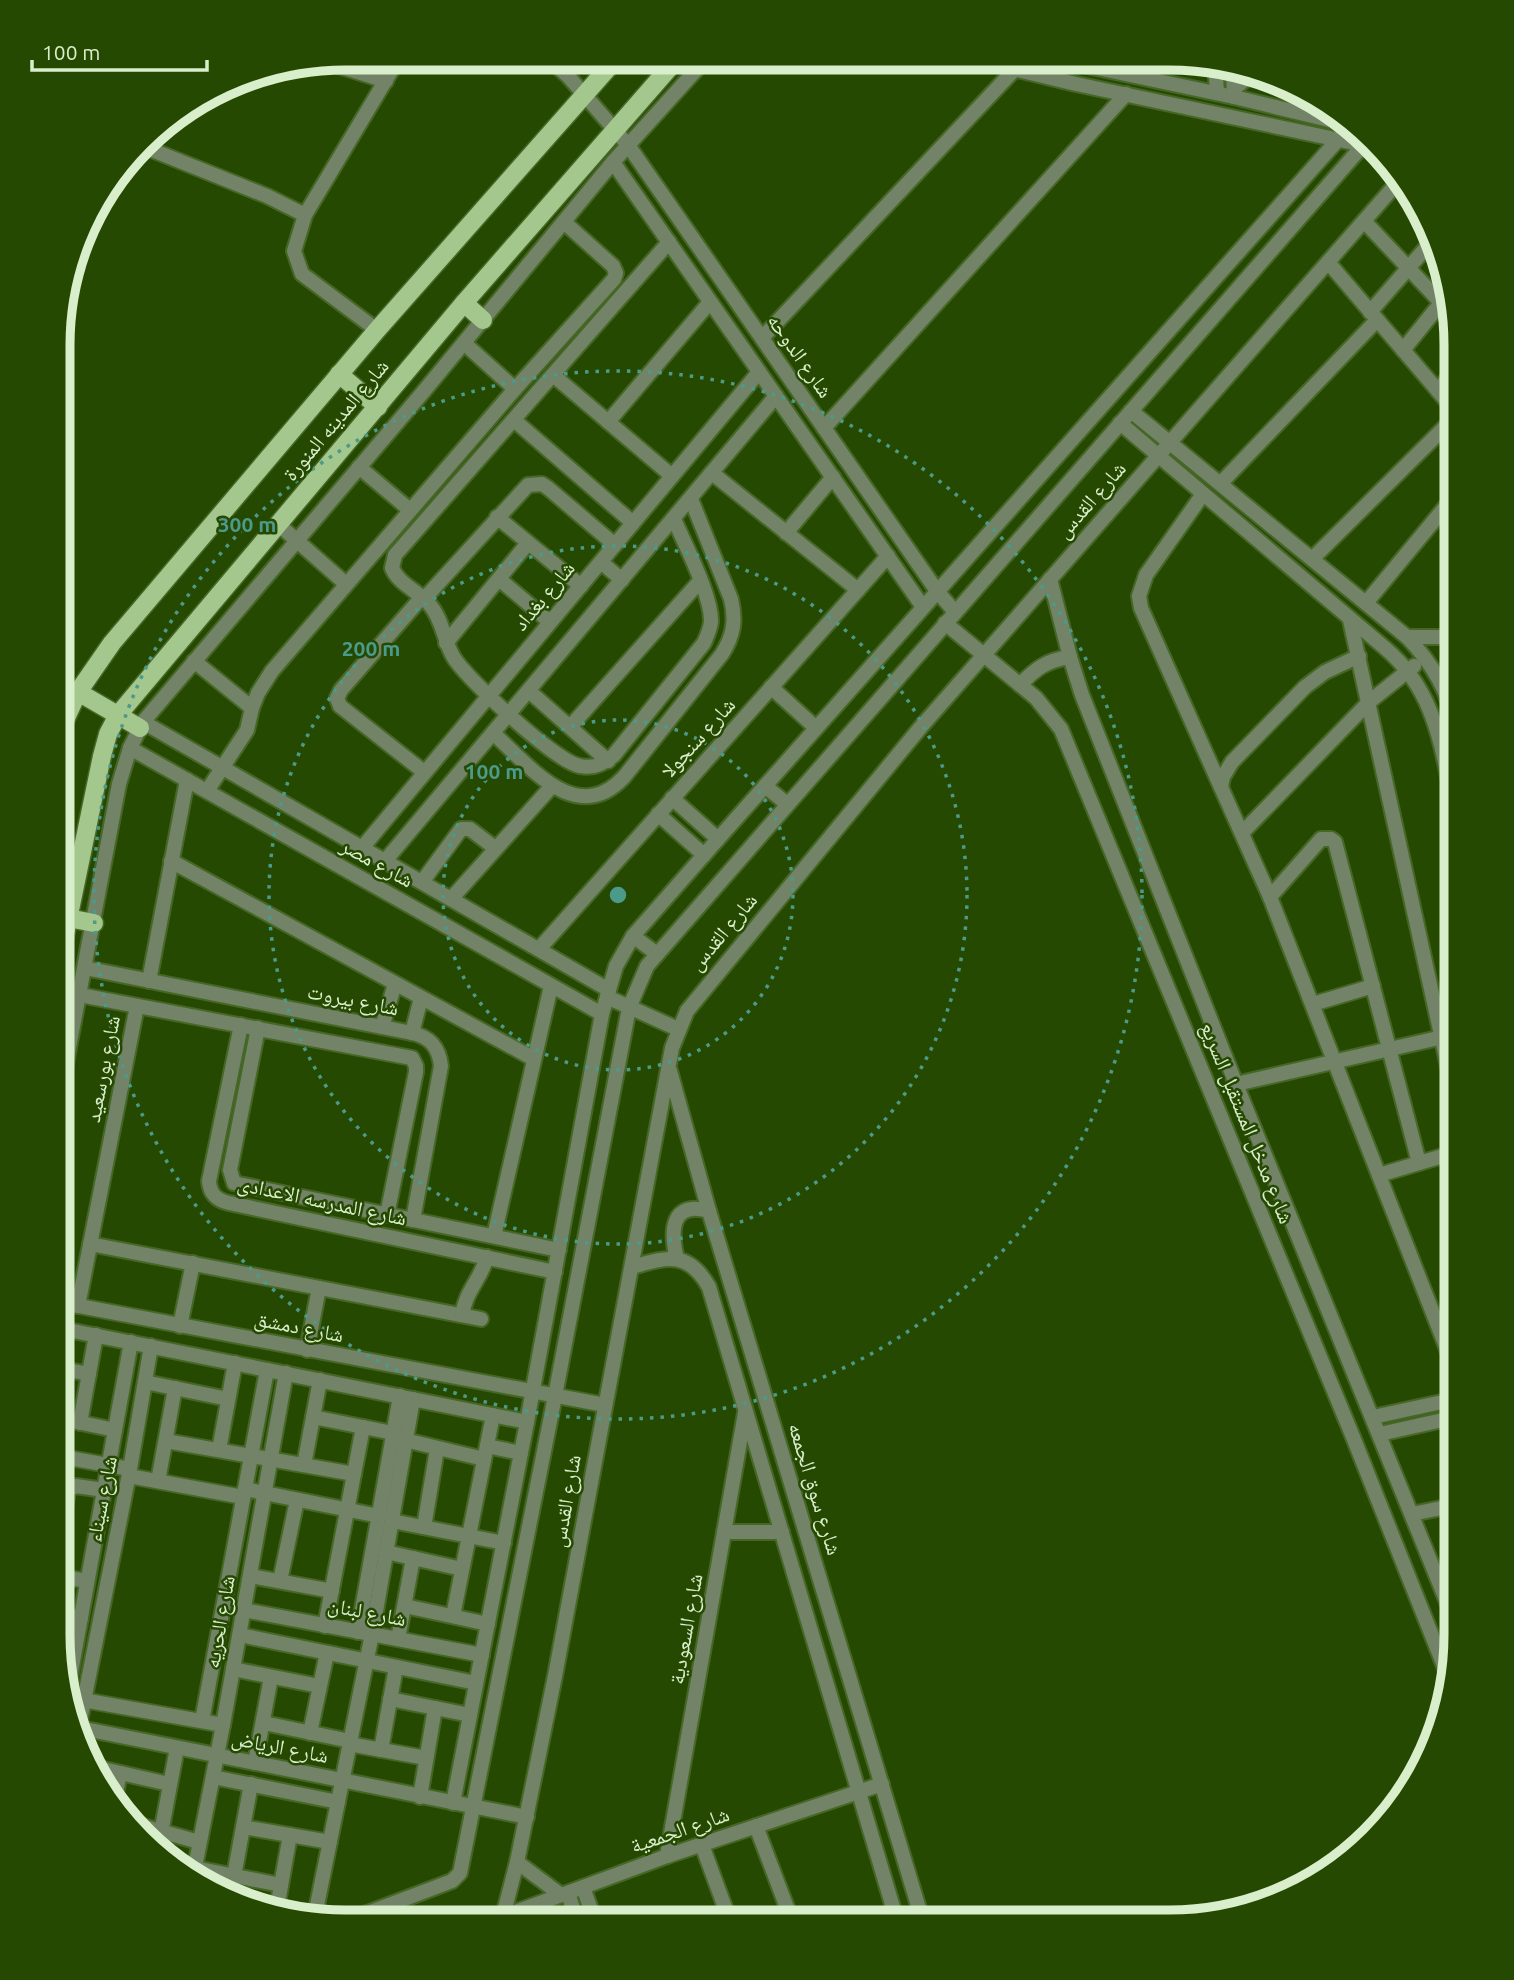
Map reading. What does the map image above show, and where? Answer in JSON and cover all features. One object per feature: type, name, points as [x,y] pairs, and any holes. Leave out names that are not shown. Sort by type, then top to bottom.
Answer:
[{"type":"main road","name":"شارع المدينه المنورة","points":[[70,710],[78,692],[112,643],[339,374],[606,70]]},
{"type":"main road","name":"شارع المدينه المنورة","points":[[70,908],[102,756],[108,734],[118,715],[464,303],[667,70]]},
{"type":"main road","points":[[464,303],[483,320]]},
{"type":"main road","points":[[339,374],[378,407]]},
{"type":"main road","points":[[78,692],[118,715],[141,724]]},
{"type":"main road","points":[[70,918],[94,923]]},
{"type":"street","points":[[351,70],[386,81]]},
{"type":"street","points":[[377,330],[302,274],[294,251],[304,215],[392,70]]},
{"type":"street","name":"شارع الدوحه","points":[[560,70],[628,145],[937,591],[950,617]]},
{"type":"street","points":[[70,1038],[119,784],[141,724],[464,343],[613,162],[696,70]]},
{"type":"street","points":[[762,338],[1014,70],[1355,142]]},
{"type":"street","points":[[1072,70],[1076,84]]},
{"type":"street","points":[[1108,70],[1217,93],[1234,93],[1325,118]]},
{"type":"street","points":[[1216,74],[1217,93]]},
{"type":"street","points":[[1233,77],[1234,93]]},
{"type":"street","points":[[1234,93],[1246,81]]},
{"type":"street","points":[[824,428],[1126,94]]},
{"type":"street","points":[[453,1803],[533,1393],[602,1014],[616,966],[633,936],[1344,133]]},
{"type":"street","name":"شارع القدس","points":[[472,1807],[555,1396],[629,1008],[640,979],[656,954],[1361,147]]},
{"type":"street","points":[[151,149],[267,196],[304,215]]},
{"type":"street","name":"شارع الدوحه","points":[[613,162],[923,607]]},
{"type":"street","name":"شارع القدس","points":[[502,1910],[517,1862],[527,1817],[678,1029],[698,995],[983,656],[1394,187]]},
{"type":"street","points":[[1364,221],[1440,298]]},
{"type":"street","points":[[206,791],[247,730],[252,708],[272,671],[616,276],[613,266],[564,222]]},
{"type":"street","points":[[669,242],[392,561],[395,574],[436,613],[446,643],[462,668],[509,715],[565,761],[590,767],[607,761],[688,664],[709,632],[709,608],[674,519]]},
{"type":"street","points":[[1221,483],[1374,316],[1426,248]]},
{"type":"street","points":[[1328,262],[1444,399]]},
{"type":"street","points":[[608,422],[710,302]]},
{"type":"street","points":[[1403,350],[1442,307]]},
{"type":"street","points":[[464,343],[515,389]]},
{"type":"street","name":"شارع بغداد","points":[[362,848],[759,372]]},
{"type":"street","points":[[554,375],[672,476]]},
{"type":"street","points":[[1438,391],[1444,383]]},
{"type":"street","points":[[385,861],[712,473],[779,400],[797,390]]},
{"type":"street","points":[[1131,411],[1407,636],[1425,657],[1444,688]]},
{"type":"street","points":[[514,419],[633,523]]},
{"type":"street","points":[[1120,423],[1408,670],[1423,692],[1433,717],[1444,763]]},
{"type":"street","points":[[1313,558],[1444,426]]},
{"type":"street","points":[[359,467],[410,510]]},
{"type":"street","points":[[712,473],[858,590]]},
{"type":"street","points":[[786,533],[833,477]]},
{"type":"street","points":[[424,772],[341,706],[337,698],[341,690],[523,489],[542,484],[615,545]]},
{"type":"street","points":[[1203,494],[1146,575],[1139,596],[1145,618],[1270,897],[1379,1175],[1444,1323]]},
{"type":"street","points":[[493,733],[552,786],[572,795],[583,797],[606,792],[616,785],[730,642],[734,628],[731,598],[691,499]]},
{"type":"street","points":[[1366,603],[1444,509]]},
{"type":"street","points":[[497,517],[581,586]]},
{"type":"street","points":[[278,524],[346,584]]},
{"type":"street","points":[[986,536],[1006,553]]},
{"type":"street","points":[[446,643],[528,543]]},
{"type":"street","name":"شارع سنجولا","points":[[539,949],[888,556]]},
{"type":"street","points":[[601,562],[622,580]]},
{"type":"street","points":[[499,579],[550,622]]},
{"type":"street","name":"شارع مدخل المستقبل السريع","points":[[1051,579],[1070,657],[1087,707],[1236,1084],[1444,1594]]},
{"type":"street","points":[[569,727],[700,581]]},
{"type":"street","name":"شارع مدخل المستقبل السريع","points":[[950,617],[983,656],[1050,712],[1070,748],[1442,1662]]},
{"type":"street","points":[[1350,620],[1444,1014]]},
{"type":"street","points":[[709,632],[730,642]]},
{"type":"street","points":[[1407,636],[1444,636]]},
{"type":"street","points":[[1221,787],[1223,777],[1232,762],[1305,687],[1325,672],[1359,656]]},
{"type":"street","points":[[1020,685],[1048,661],[1070,657]]},
{"type":"street","points":[[1242,832],[1369,702],[1425,657]]},
{"type":"street","points":[[194,661],[252,708]]},
{"type":"street","points":[[771,687],[816,728]]},
{"type":"street","points":[[528,691],[607,761]]},
{"type":"street","name":"شارع مصر","points":[[141,724],[539,949],[629,1008],[678,1029]]},
{"type":"street","name":"شارع مصر","points":[[130,748],[602,1014]]},
{"type":"street","points":[[154,1009],[154,982],[171,861],[187,780]]},
{"type":"street","points":[[451,899],[552,786]]},
{"type":"street","points":[[765,786],[787,804]]},
{"type":"street","points":[[673,798],[718,839]]},
{"type":"street","points":[[658,814],[704,855]]},
{"type":"street","points":[[422,882],[461,829],[470,829],[495,848]]},
{"type":"street","points":[[1270,897],[1321,839],[1335,842],[1419,1163]]},
{"type":"street","points":[[171,861],[534,1059]]},
{"type":"street","points":[[633,936],[656,954]]},
{"type":"street","name":"شارع بيروت","points":[[85,968],[412,1033],[429,1039],[436,1046],[441,1066],[413,1220]]},
{"type":"street","points":[[382,1027],[395,984]]},
{"type":"street","points":[[494,1237],[551,986]]},
{"type":"street","points":[[1313,1004],[1373,986]]},
{"type":"street","points":[[80,995],[407,1055],[416,1066],[387,1215]]},
{"type":"street","points":[[412,1033],[421,998]]},
{"type":"street","name":"شارع بورسعيد","points":[[78,1306],[137,1006]]},
{"type":"street","points":[[282,1033],[286,1008]]},
{"type":"street","points":[[356,1046],[360,1023]]},
{"type":"street","name":"شارع المدرسه الاعدادى","points":[[241,1025],[209,1181],[216,1199],[555,1272]]},
{"type":"street","name":"شارع المدرسه الاعدادى","points":[[258,1028],[230,1170],[231,1179],[243,1186],[559,1250]]},
{"type":"street","points":[[1236,1084],[1444,1036]]},
{"type":"street","name":"شارع سوق الجمعه","points":[[669,1068],[709,1211],[919,1910]]},
{"type":"street","points":[[1379,1175],[1444,1156]]},
{"type":"street","points":[[632,1267],[660,1259],[677,1259],[673,1238],[675,1222],[679,1216],[691,1209],[709,1211]]},
{"type":"street","points":[[90,1244],[481,1319]]},
{"type":"street","points":[[462,1315],[466,1297],[480,1277],[487,1258]]},
{"type":"street","name":"شارع سوق الجمعه","points":[[677,1259],[688,1262],[709,1287],[893,1910]]},
{"type":"street","points":[[180,1326],[193,1263]]},
{"type":"street","points":[[307,1350],[320,1288]]},
{"type":"street","name":"شارع دمشق","points":[[70,1304],[605,1405]]},
{"type":"street","points":[[194,1355],[199,1329]]},
{"type":"street","points":[[70,1330],[527,1422]]},
{"type":"street","points":[[80,1423],[96,1335]]},
{"type":"street","name":"شارع سيناء","points":[[72,1668],[131,1342]]},
{"type":"street","name":"شارع سيناء","points":[[78,1699],[116,1541],[151,1346]]},
{"type":"street","points":[[219,1450],[235,1363]]},
{"type":"street","points":[[70,1370],[89,1374]]},
{"type":"street","name":"شارع الحريه","points":[[202,1721],[267,1370]]},
{"type":"street","name":"شارع الحريه","points":[[195,1866],[240,1635],[286,1373]]},
{"type":"street","points":[[304,1465],[320,1380]]},
{"type":"street","points":[[145,1382],[228,1399]]},
{"type":"street","points":[[158,1481],[175,1388]]},
{"type":"street","points":[[316,1908],[366,1661],[365,1633],[406,1397]]},
{"type":"street","points":[[1353,1437],[1444,1403]]},
{"type":"street","name":"شارع السعودية","points":[[667,1856],[746,1409]]},
{"type":"street","points":[[453,1616],[493,1415]]},
{"type":"street","points":[[313,1417],[399,1436],[437,1449],[467,1453],[521,1453]]},
{"type":"street","points":[[1377,1426],[1444,1418]]},
{"type":"street","points":[[70,1421],[115,1430]]},
{"type":"street","points":[[326,1626],[363,1427]]},
{"type":"street","points":[[166,1441],[354,1474]]},
{"type":"street","points":[[424,1527],[437,1449]]},
{"type":"street","points":[[70,1457],[109,1465],[158,1481],[244,1493],[265,1493],[504,1543]]},
{"type":"street","points":[[70,1488],[76,1486],[104,1490]]},
{"type":"street","points":[[281,1581],[297,1500]]},
{"type":"street","points":[[1412,1514],[1444,1507]]},
{"type":"street","points":[[365,1633],[386,1552],[385,1519]]},
{"type":"street","points":[[724,1532],[782,1532]]},
{"type":"street","points":[[96,1536],[116,1541]]},
{"type":"street","points":[[386,1552],[462,1569]]},
{"type":"street","points":[[232,1558],[281,1581],[332,1591]]},
{"type":"street","points":[[398,1639],[413,1558]]},
{"type":"street","points":[[70,1578],[88,1581]]},
{"type":"street","points":[[405,1606],[488,1623]]},
{"type":"street","name":"شارع لبنان","points":[[244,1611],[398,1639],[481,1660],[500,1670]]},
{"type":"street","points":[[70,1616],[81,1618]]},
{"type":"street","points":[[240,1635],[476,1683]]},
{"type":"street","points":[[310,1733],[327,1653]]},
{"type":"street","points":[[381,1750],[396,1667]]},
{"type":"street","points":[[233,1669],[319,1686]]},
{"type":"street","points":[[255,1763],[271,1677]]},
{"type":"street","name":"شارع الرياض","points":[[78,1699],[223,1725]]},
{"type":"street","points":[[390,1699],[470,1716]]},
{"type":"street","points":[[420,1797],[435,1708]]},
{"type":"street","points":[[264,1723],[426,1758]]},
{"type":"street","name":"شارع الرياض","points":[[87,1729],[527,1817]]},
{"type":"street","points":[[161,1833],[177,1748]]},
{"type":"street","points":[[105,1770],[169,1784]]},
{"type":"street","points":[[117,1789],[120,1773]]},
{"type":"street","points":[[213,1777],[338,1802]]},
{"type":"street","points":[[234,1876],[251,1784]]},
{"type":"street","name":"شارع الجمعية","points":[[521,1910],[667,1856],[882,1784]]},
{"type":"street","points":[[376,1910],[456,1880],[460,1873],[472,1807]]},
{"type":"street","points":[[756,1826],[788,1910]]},
{"type":"street","points":[[243,1827],[330,1842]]},
{"type":"street","points":[[149,1829],[199,1842]]},
{"type":"street","points":[[277,1902],[290,1835]]},
{"type":"street","points":[[702,1845],[726,1910]]},
{"type":"street","points":[[517,1862],[565,1894],[572,1910]]},
{"type":"street","points":[[208,1873],[281,1885]]},
{"type":"street","points":[[583,1887],[591,1910]]}]
